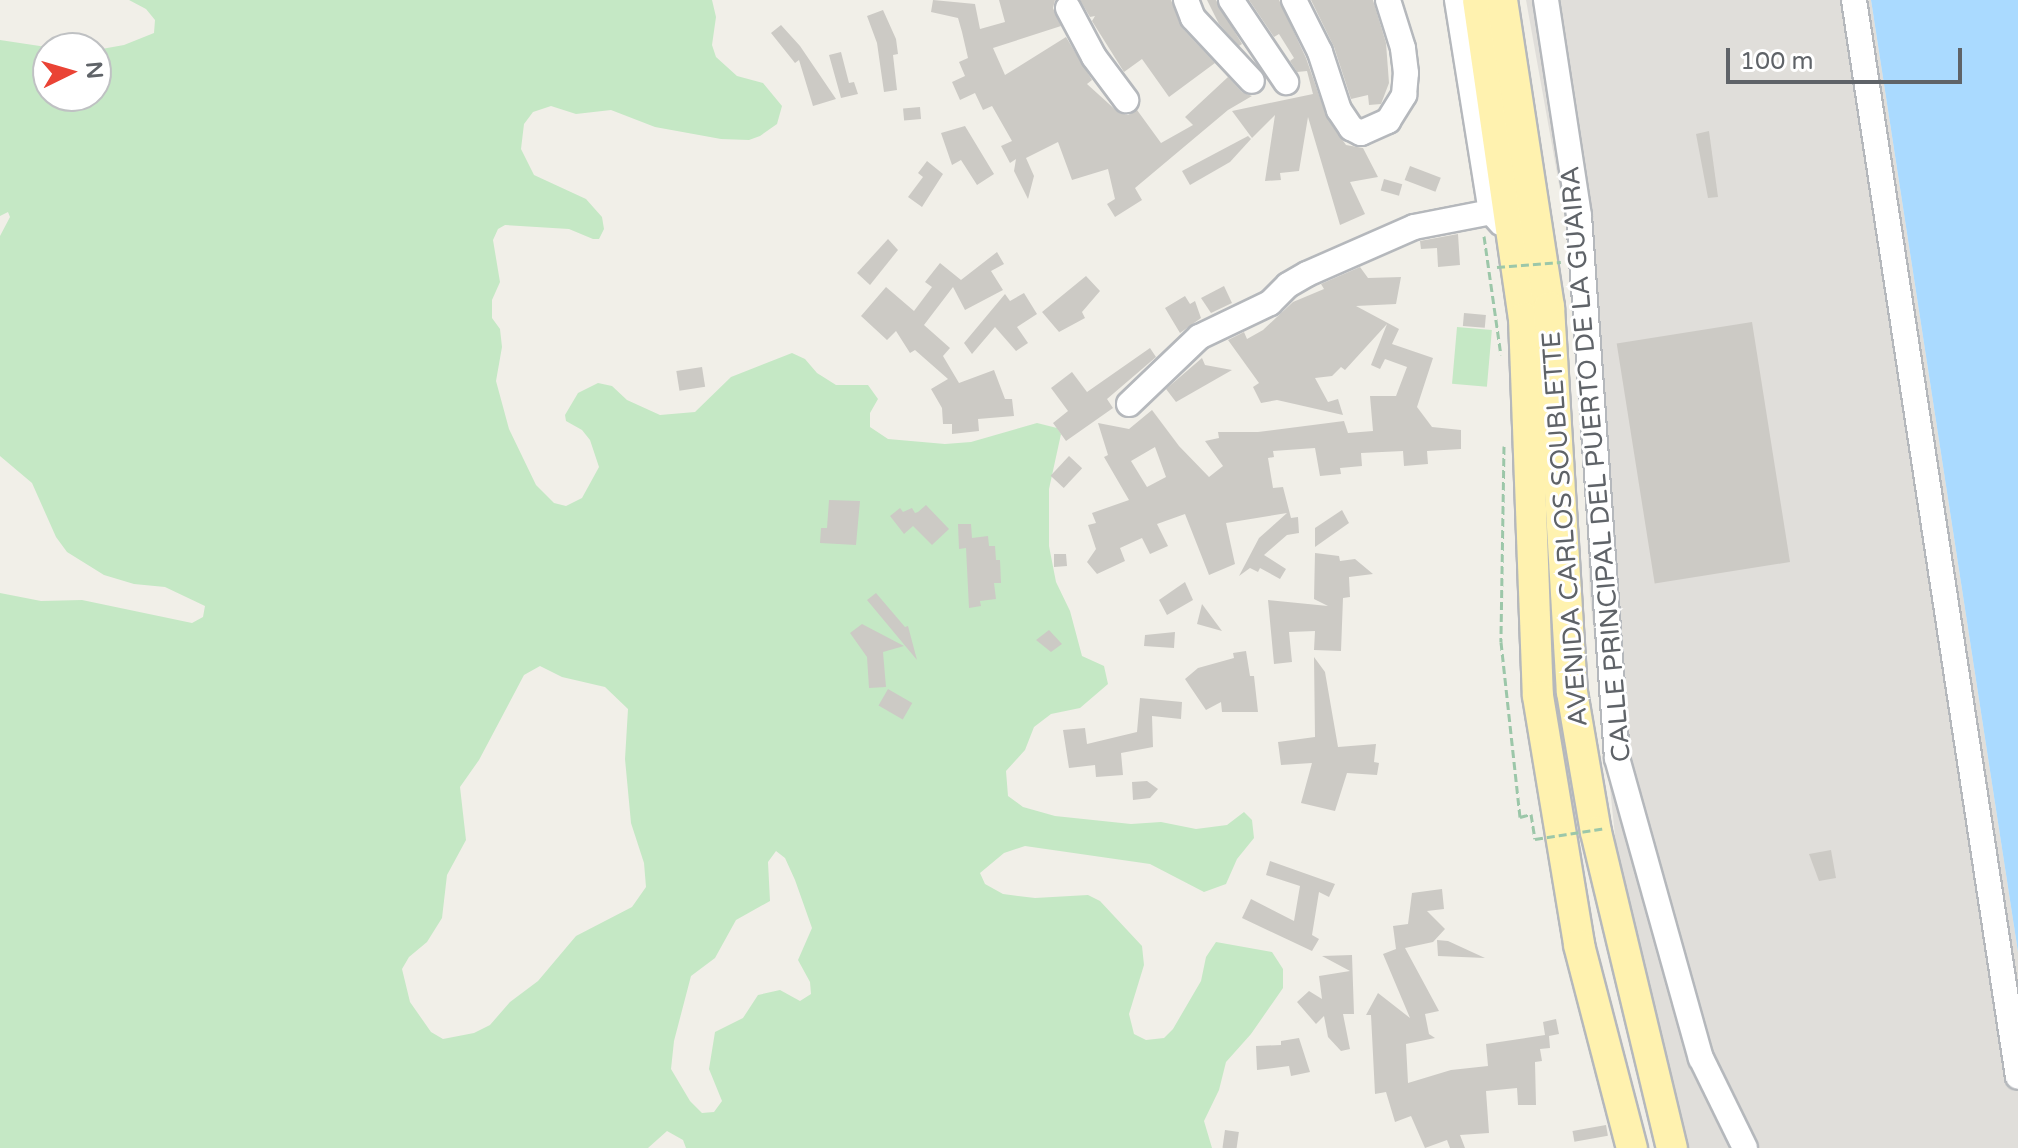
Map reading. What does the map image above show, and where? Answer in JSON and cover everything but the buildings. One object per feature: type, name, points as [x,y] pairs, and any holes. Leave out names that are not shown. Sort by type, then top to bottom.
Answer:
[{"type":"main road","name":"AVENIDA CARLOS SOUBLETTE","points":[[1478,0],[1495,225],[1524,318],[1538,696],[1579,945],[1632,1148]]},
{"type":"main road","name":"AVENIDA CARLOS SOUBLETTE","points":[[1502,0],[1549,307],[1572,692],[1596,832],[1672,1148]]},
{"type":"street","points":[[1186,0],[1193,18],[1252,81]]},
{"type":"street","points":[[1231,0],[1286,82]]},
{"type":"street","points":[[1294,0],[1320,52],[1339,110],[1351,128],[1361,133],[1374,130],[1388,121],[1404,95],[1406,73],[1403,48],[1388,0]]},
{"type":"street","name":"AVENIDA CARLOS SOUBLETTE","points":[[1457,0],[1495,225]]},
{"type":"street","name":"CALLE PRINCIPAL DEL PUERTO DE LA GUAIRA","points":[[1546,0],[1579,216],[1594,478],[1617,758],[1701,1058],[1745,1148]]},
{"type":"street","points":[[1854,0],[2018,1077]]},
{"type":"street","points":[[1068,8],[1094,57],[1126,100]]},
{"type":"street","points":[[1129,404],[1199,337],[1270,303],[1288,285],[1307,274],[1414,227],[1495,225]]},
{"type":"path","points":[[1495,225],[1503,370]]},
{"type":"path","points":[[1497,267],[1561,262]]},
{"type":"path","points":[[1504,446],[1501,642],[1520,817],[1531,814],[1535,839],[1606,828]]},
{"type":"shaded area","points":[[1526,0],[1871,0],[2018,952],[2018,1148],[1688,1148],[1616,845],[1590,596],[1581,406],[1567,229]]},
{"type":"green space","points":[[129,0],[712,0],[716,17],[712,45],[716,57],[737,76],[763,83],[782,106],[777,124],[760,136],[749,140],[721,139],[655,127],[611,110],[576,114],[551,106],[533,112],[524,124],[521,149],[534,175],[586,199],[602,217],[604,229],[599,239],[593,239],[569,229],[505,225],[498,229],[493,240],[500,282],[492,300],[492,318],[500,329],[502,347],[496,381],[509,429],[536,485],[554,503],[566,506],[582,498],[599,467],[590,440],[582,430],[566,421],[565,415],[578,393],[598,383],[612,386],[627,400],[660,415],[695,412],[731,377],[792,353],[805,359],[817,373],[836,385],[868,385],[878,399],[870,413],[870,427],[888,439],[945,444],[971,442],[1037,423],[1057,428],[1061,434],[1049,489],[1049,546],[1056,582],[1070,611],[1082,656],[1104,666],[1108,684],[1080,708],[1051,714],[1034,727],[1025,750],[1006,771],[1008,796],[1023,807],[1055,816],[1131,824],[1161,822],[1196,829],[1227,825],[1244,812],[1252,820],[1254,838],[1237,859],[1226,884],[1204,892],[1150,864],[1025,846],[1004,853],[980,873],[985,884],[1003,894],[1035,898],[1088,895],[1100,901],[1142,946],[1144,965],[1129,1014],[1134,1034],[1146,1040],[1164,1038],[1173,1029],[1201,981],[1206,957],[1216,942],[1272,952],[1283,969],[1283,988],[1251,1034],[1226,1062],[1219,1090],[1204,1121],[1212,1148],[686,1148],[683,1140],[667,1131],[648,1148],[0,1148],[0,593],[41,601],[82,600],[192,623],[203,617],[205,606],[165,587],[134,584],[104,575],[67,552],[56,537],[32,483],[0,456],[0,236],[10,217],[8,212],[0,216],[0,40],[32,45],[32,112],[112,112],[112,47],[154,33],[155,20],[146,9]],"holes":[[[540,666],[562,677],[605,687],[628,709],[625,759],[631,823],[644,863],[646,887],[632,907],[576,936],[538,981],[510,1002],[490,1025],[474,1033],[443,1039],[431,1032],[410,1002],[402,969],[409,957],[427,942],[442,918],[447,875],[466,840],[460,787],[479,760],[524,675]],[[776,851],[785,858],[812,928],[798,960],[810,982],[811,994],[800,1001],[780,990],[758,995],[743,1018],[715,1032],[709,1069],[722,1101],[714,1112],[702,1113],[690,1101],[671,1069],[674,1041],[691,976],[715,958],[736,920],[770,901],[768,862]]]},
{"type":"green space","points":[[1457,327],[1492,330],[1487,387],[1452,384]]},
{"type":"water","points":[[1871,0],[2018,0],[2018,952]]}]
